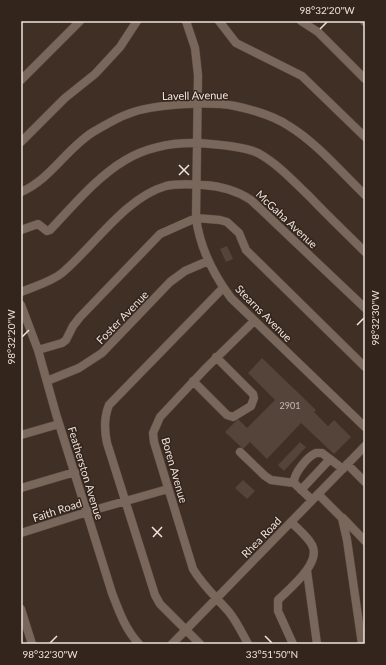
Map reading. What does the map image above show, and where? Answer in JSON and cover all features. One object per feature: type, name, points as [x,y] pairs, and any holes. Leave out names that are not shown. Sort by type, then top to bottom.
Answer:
[{"type":"street","points":[[21,80],[80,21]]},
{"type":"street","points":[[21,142],[65,98],[95,74],[120,47],[137,21]]},
{"type":"street","name":"Stearns Avenue","points":[[186,21],[195,48],[198,75],[196,218],[208,261],[223,288],[231,298],[365,427]]},
{"type":"street","points":[[219,21],[236,43],[302,76],[365,138]]},
{"type":"street","points":[[301,21],[318,32],[365,78]]},
{"type":"street","name":"Lavell Avenue","points":[[22,191],[33,186],[52,171],[85,138],[128,113],[149,108],[198,104],[234,106],[260,113],[288,124],[312,143],[365,195]]},
{"type":"street","points":[[21,230],[38,224],[47,231],[50,230],[97,181],[126,159],[139,153],[174,143],[198,142],[224,145],[257,152],[281,169],[365,252]]},
{"type":"street","points":[[21,182],[22,191]]},
{"type":"street","name":"McGaha Avenue","points":[[21,292],[61,274],[124,212],[145,195],[167,186],[197,184],[229,189],[243,194],[252,200],[365,308]]},
{"type":"street","points":[[38,350],[66,340],[73,326],[80,317],[160,234],[196,218],[220,220],[227,222],[234,228],[246,250],[365,367]]},
{"type":"street","name":"Foster Avenue","points":[[47,381],[79,368],[102,353],[170,282],[185,271],[208,261]]},
{"type":"street","points":[[200,644],[160,604],[155,595],[107,443],[105,431],[106,412],[109,405],[223,288]]},
{"type":"street","name":"Featherston Avenue","points":[[21,304],[38,350],[59,424],[119,612],[129,632],[139,644]]},
{"type":"street","name":"Boren Avenue","points":[[248,644],[238,625],[228,611],[199,580],[193,570],[154,442],[153,433],[160,417],[216,357],[254,321]]},
{"type":"street","points":[[193,382],[230,417],[235,416],[251,406],[254,398],[253,394],[216,357]]},
{"type":"street","points":[[21,435],[59,424]]},
{"type":"street","name":"Rhea Road","points":[[172,644],[365,446]]},
{"type":"street","points":[[240,452],[265,476],[271,480],[294,483],[312,500]]},
{"type":"street","points":[[294,483],[296,472],[309,458],[316,453],[322,452],[365,482]]},
{"type":"street","points":[[301,490],[330,459]]},
{"type":"street","points":[[21,488],[75,472]]},
{"type":"street","name":"Faith Road","points":[[21,533],[168,489]]},
{"type":"street","points":[[318,494],[365,540]]},
{"type":"street","points":[[342,518],[347,540],[362,644]]},
{"type":"street","points":[[291,522],[312,544],[315,550],[310,567],[278,600],[278,611],[293,644]]},
{"type":"street","points":[[307,571],[317,644]]},
{"type":"street","points":[[21,609],[32,644]]},
{"type":"building","points":[[227,246],[233,259],[226,262],[220,249]]},
{"type":"building","points":[[262,358],[316,410],[314,412],[328,426],[334,420],[351,437],[334,454],[301,423],[267,459],[250,442],[243,449],[225,432],[238,419],[247,428],[275,400],[248,373]]},
{"type":"building","points":[[300,442],[306,447],[284,471],[278,465]]},
{"type":"building","points":[[243,480],[255,491],[247,499],[235,488]]}]
